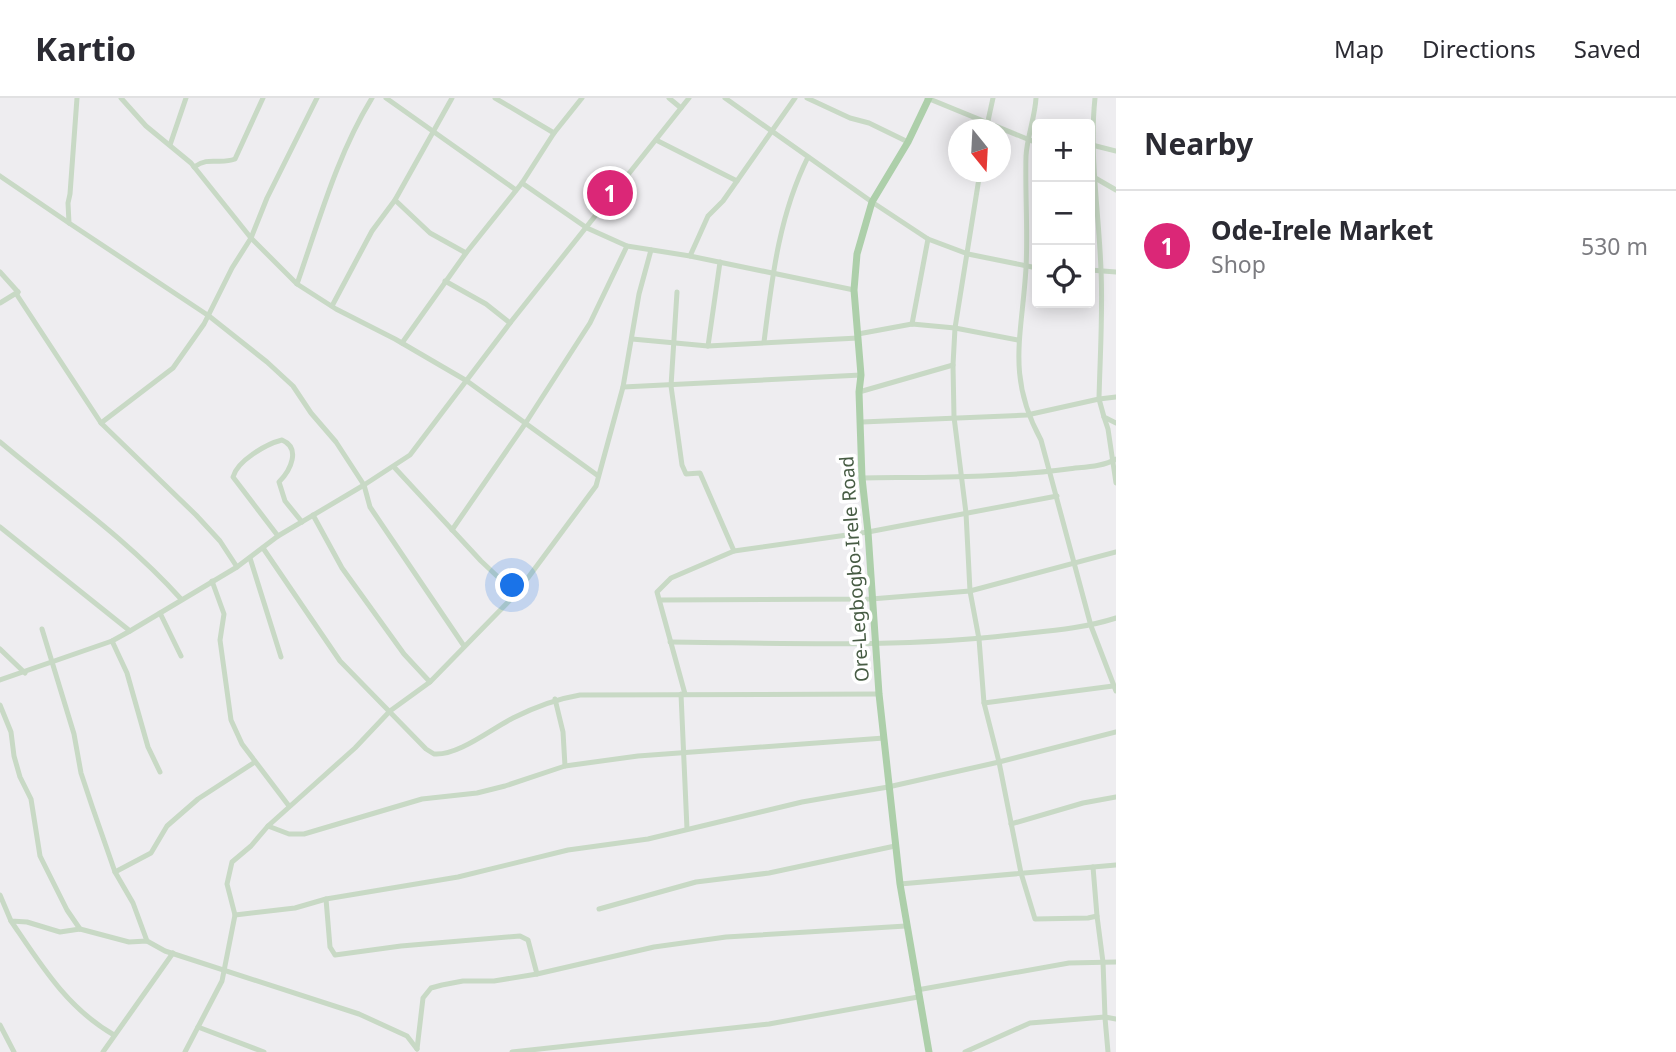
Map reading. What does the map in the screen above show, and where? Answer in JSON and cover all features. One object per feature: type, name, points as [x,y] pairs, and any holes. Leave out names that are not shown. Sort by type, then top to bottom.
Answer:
[{"type":"main road","name":"Ore-Legbogbo-Irele Road","points":[[928,98],[908,142],[872,202],[857,254],[854,290],[861,374],[859,392],[862,478],[888,787],[906,926],[929,1052]]},
{"type":"street","points":[[69,223],[68,203],[78,98]]},
{"type":"street","points":[[121,98],[146,126],[194,167],[251,238],[298,284],[332,306],[467,381],[597,475]]},
{"type":"street","points":[[170,145],[186,98]]},
{"type":"street","points":[[194,167],[206,160],[235,159],[263,98]]},
{"type":"street","points":[[100,423],[173,368],[209,316],[232,268],[251,238],[267,198],[317,98]]},
{"type":"street","points":[[298,284],[342,155],[372,98]]},
{"type":"street","points":[[386,98],[516,190]]},
{"type":"street","points":[[332,306],[372,231],[395,200],[452,98]]},
{"type":"street","points":[[495,98],[554,133]]},
{"type":"street","points":[[402,343],[466,253],[522,184],[554,133],[582,98]]},
{"type":"street","points":[[669,98],[681,108]]},
{"type":"street","points":[[0,680],[112,641],[237,567],[278,536],[410,455],[510,323],[689,98]]},
{"type":"street","points":[[725,98],[928,239],[968,254],[1032,268]]},
{"type":"street","points":[[690,256],[708,216],[737,181],[795,98]]},
{"type":"street","points":[[807,98],[908,142]]},
{"type":"street","points":[[928,98],[972,119]]},
{"type":"street","points":[[988,119],[993,98]]},
{"type":"street","points":[[984,703],[1115,689],[1091,626],[1041,440],[1027,415],[1019,378],[1018,340],[1026,267],[1026,154],[1036,98]]},
{"type":"street","points":[[1092,119],[1095,98]]},
{"type":"street","points":[[1011,133],[1030,139]]},
{"type":"street","points":[[656,140],[737,181]]},
{"type":"street","points":[[1095,146],[1116,151]]},
{"type":"street","points":[[764,342],[772,272],[791,195],[807,157]]},
{"type":"street","points":[[0,176],[209,316],[293,386],[311,413],[336,442],[364,485],[370,507],[464,646]]},
{"type":"street","points":[[1095,178],[1116,190]]},
{"type":"street","points":[[979,182],[955,328],[953,365],[954,417],[966,513],[970,590],[979,639],[984,703],[999,762],[1021,873],[1035,919],[1097,916]]},
{"type":"street","points":[[1093,182],[1101,271],[1099,399],[1108,429],[1116,483]]},
{"type":"street","points":[[522,184],[587,228],[627,246],[690,256],[854,290]]},
{"type":"street","points":[[395,200],[430,233],[466,253]]},
{"type":"street","points":[[912,324],[928,239]]},
{"type":"street","points":[[452,530],[590,323],[627,246]]},
{"type":"street","points":[[185,1052],[222,981],[236,915],[228,884],[232,862],[289,806],[355,748],[390,711],[430,682],[516,594],[596,486],[623,387],[639,294],[651,250]]},
{"type":"street","points":[[708,346],[720,262]]},
{"type":"street","points":[[1095,270],[1116,272]]},
{"type":"street","points":[[0,272],[18,292],[100,423],[196,515],[220,541],[237,567]]},
{"type":"street","points":[[445,281],[486,304],[510,323]]},
{"type":"street","points":[[0,303],[18,292]]},
{"type":"street","points":[[677,292],[671,386],[684,471],[690,475],[700,473],[734,551]]},
{"type":"street","points":[[632,340],[708,346],[858,336],[912,324],[955,328],[1018,340]]},
{"type":"street","points":[[859,392],[953,365]]},
{"type":"street","points":[[623,387],[861,374]]},
{"type":"street","points":[[862,422],[1027,415],[1116,397]]},
{"type":"street","points":[[1104,417],[1116,423]]},
{"type":"street","points":[[278,536],[233,477],[235,470],[261,448],[282,440],[293,450],[291,467],[279,482],[285,501],[302,522]]},
{"type":"street","points":[[0,442],[115,533],[150,564],[181,599]]},
{"type":"street","points":[[862,478],[961,477],[1050,471],[1114,460]]},
{"type":"street","points":[[394,467],[516,594]]},
{"type":"street","points":[[687,829],[682,752],[683,694],[657,592],[665,582],[734,551],[868,532],[1057,496]]},
{"type":"street","points":[[313,515],[342,568],[404,654],[430,682]]},
{"type":"street","points":[[0,527],[130,631]]},
{"type":"street","points":[[263,548],[340,661],[426,749],[438,755],[555,699],[595,694],[879,694]]},
{"type":"street","points":[[661,600],[871,599],[970,590],[1116,552]]},
{"type":"street","points":[[250,558],[281,657]]},
{"type":"street","points":[[212,581],[224,614],[220,640],[231,720],[242,744],[289,806]]},
{"type":"street","points":[[160,613],[181,656]]},
{"type":"street","points":[[670,642],[875,645],[979,639],[1091,626],[1116,618]]},
{"type":"street","points":[[42,629],[74,734],[81,773],[115,872],[133,903],[147,941],[159,949],[359,1014],[407,1036],[418,1050]]},
{"type":"street","points":[[112,641],[127,673],[148,747],[160,772]]},
{"type":"street","points":[[0,649],[25,673]]},
{"type":"street","points":[[555,699],[563,732],[565,766]]},
{"type":"street","points":[[0,705],[11,732],[20,777],[31,799],[40,856],[66,910],[80,929]]},
{"type":"street","points":[[236,915],[295,908],[326,899],[458,877],[568,850],[648,839],[802,802],[888,787],[999,762],[1116,732]]},
{"type":"street","points":[[268,826],[289,834],[318,831],[422,799],[450,797],[505,786],[565,766],[682,752],[884,738]]},
{"type":"street","points":[[115,872],[151,853],[167,826],[198,799],[255,762]]},
{"type":"street","points":[[1011,824],[1083,803],[1116,797]]},
{"type":"street","points":[[599,909],[683,885],[769,873],[895,846]]},
{"type":"street","points":[[900,884],[1116,865]]},
{"type":"street","points":[[1093,867],[1103,962],[1108,1052]]},
{"type":"street","points":[[0,895],[34,957],[65,998],[80,1012],[114,1035]]},
{"type":"street","points":[[326,899],[330,947],[335,955],[401,946],[520,936],[528,940],[537,974]]},
{"type":"street","points":[[12,921],[27,922],[60,932],[80,929],[130,942],[147,941]]},
{"type":"street","points":[[418,1050],[423,998],[430,988],[463,981],[494,981],[537,974],[654,947],[726,937],[906,926]]},
{"type":"street","points":[[103,1052],[173,953]]},
{"type":"street","points":[[512,1052],[769,1024],[1069,963],[1116,962]]},
{"type":"street","points":[[965,1052],[1030,1023],[1116,1019]]},
{"type":"street","points":[[0,1026],[14,1052]]},
{"type":"street","points":[[198,1027],[264,1052]]},
{"type":"place","name":"Ode-Irele Market","points":[[610,193]]}]
